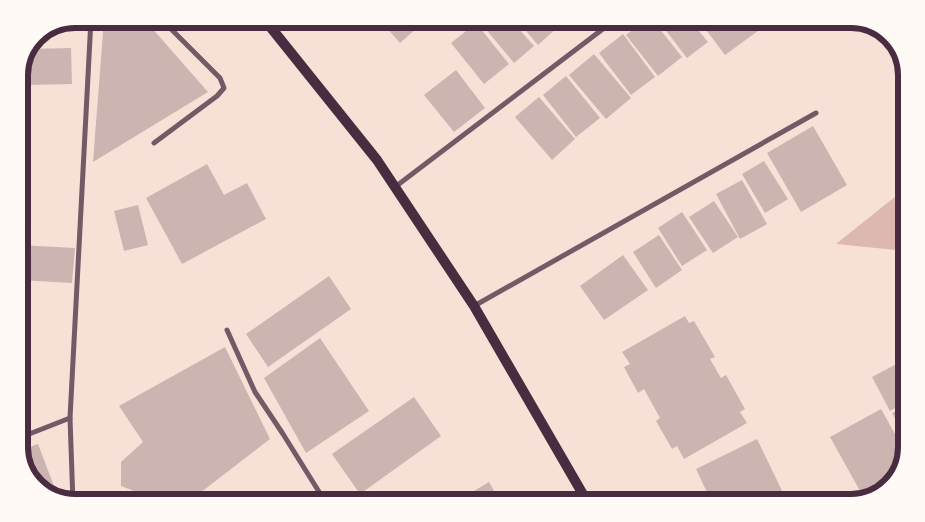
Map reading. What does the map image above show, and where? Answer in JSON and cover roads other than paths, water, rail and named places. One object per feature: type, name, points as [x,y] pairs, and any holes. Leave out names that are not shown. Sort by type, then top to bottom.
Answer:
[{"type":"main road","points":[[271,28],[377,160],[474,306],[583,494]]},
{"type":"street","points":[[73,494],[70,418],[90,28]]},
{"type":"street","points":[[154,143],[217,96],[224,88],[220,78],[173,28]]},
{"type":"street","points":[[395,187],[604,28]]},
{"type":"street","points":[[474,306],[816,113]]},
{"type":"street","points":[[227,330],[255,392],[320,494]]},
{"type":"street","points":[[28,434],[70,418]]}]
